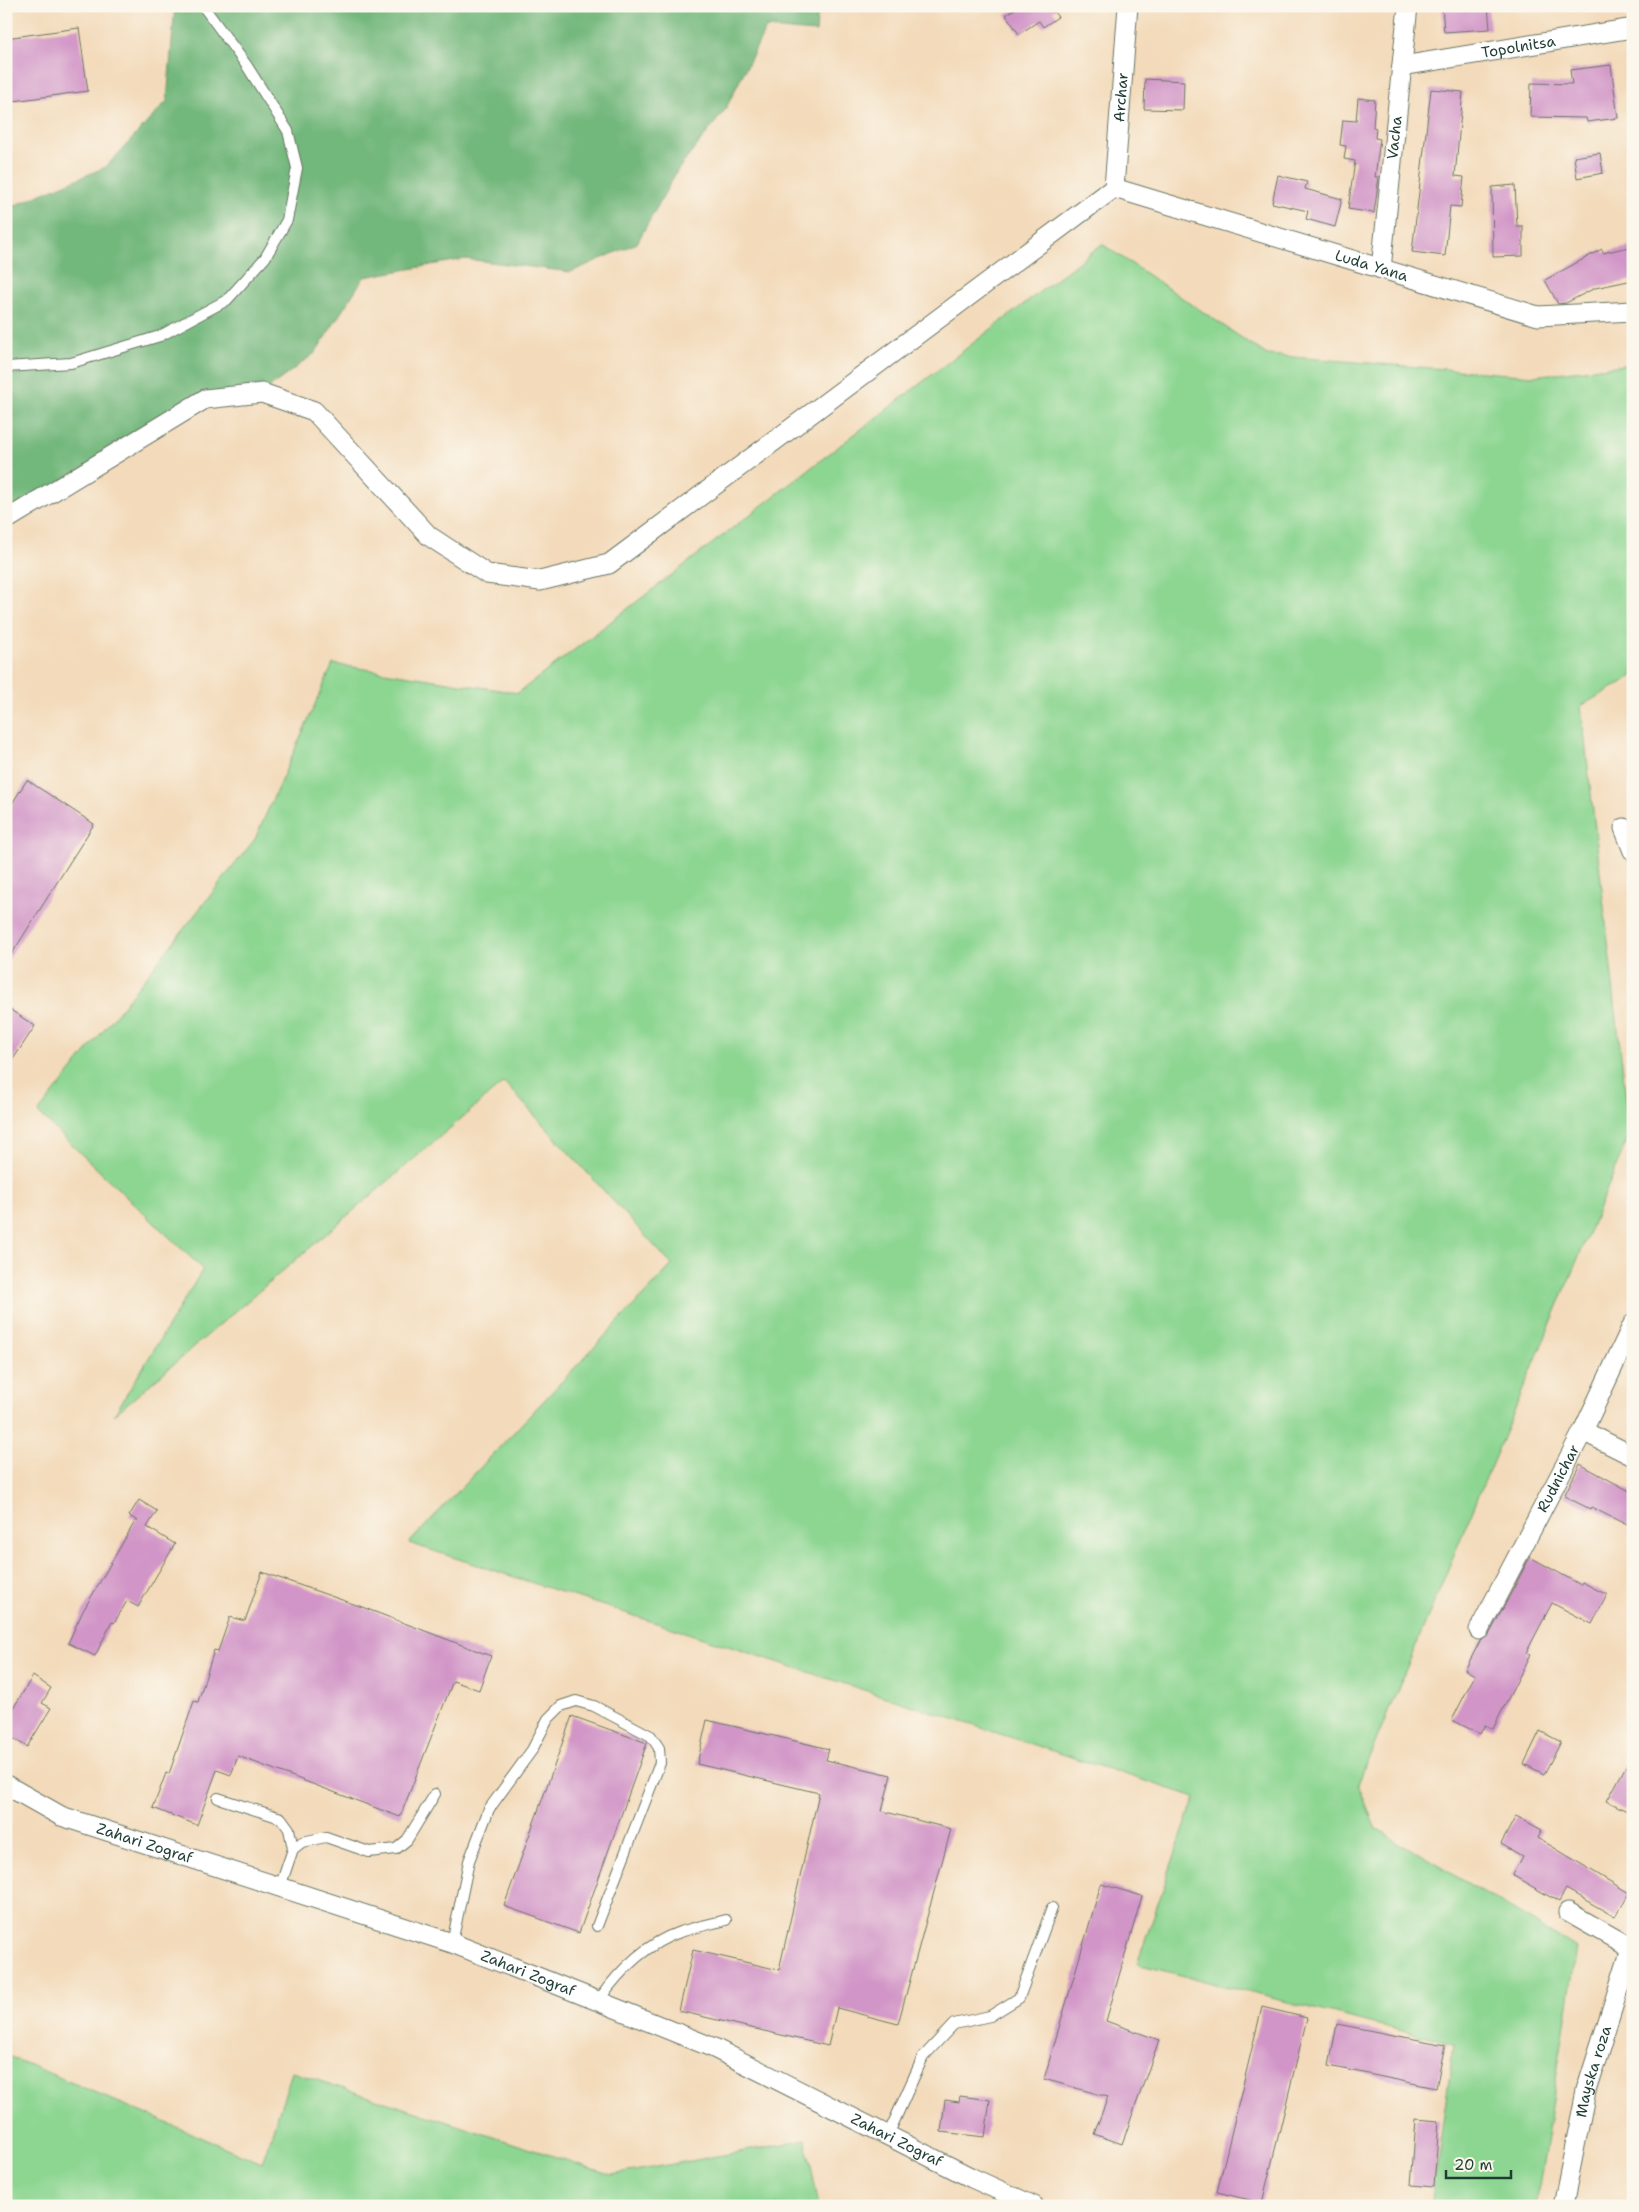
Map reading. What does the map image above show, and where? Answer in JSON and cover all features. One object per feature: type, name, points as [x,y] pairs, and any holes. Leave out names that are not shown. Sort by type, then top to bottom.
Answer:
[{"type":"street","name":"Archar","points":[[1114,188],[1128,6]]},
{"type":"street","name":"Vacha","points":[[1381,269],[1408,6]]},
{"type":"street","name":"Topolnitsa","points":[[1402,66],[1633,28]]},
{"type":"street","name":"Luda Yana","points":[[1114,188],[1538,316],[1633,311]]},
{"type":"street","points":[[6,520],[205,400],[262,392],[314,411],[429,536],[487,574],[540,581],[609,564],[1114,188]]},
{"type":"street","points":[[1624,828],[1633,851]]},
{"type":"street","name":"Rudnichar","points":[[1479,1630],[1583,1431],[1633,1324]]},
{"type":"street","points":[[1583,1431],[1633,1456]]},
{"type":"street","name":"Zahari Zograf","points":[[6,1785],[61,1816],[452,1943],[714,2048],[888,2135],[1002,2198],[1034,2206]]},
{"type":"street","points":[[1568,1912],[1632,1946]]},
{"type":"street","name":"Mayska roza","points":[[1563,2206],[1586,2091],[1632,1946]]},
{"type":"lane","points":[[6,367],[71,363],[160,336],[226,300],[265,258],[287,220],[297,168],[288,131],[247,66],[203,6]]},
{"type":"lane","points":[[452,1943],[469,1861],[488,1809],[532,1750],[548,1719],[561,1706],[576,1701],[594,1706],[651,1736],[659,1748],[660,1763],[597,1926]]},
{"type":"lane","points":[[293,1849],[308,1840],[326,1837],[369,1852],[396,1849],[407,1840],[435,1794]]},
{"type":"lane","points":[[218,1798],[281,1818],[289,1829],[293,1849],[280,1887]]},
{"type":"lane","points":[[888,2135],[923,2057],[954,2024],[990,2016],[1019,1998],[1052,1908]]},
{"type":"lane","points":[[598,2001],[615,1978],[644,1951],[679,1932],[726,1920]]},
{"type":"green space","points":[[175,6],[818,6],[816,32],[766,28],[725,110],[677,171],[637,243],[571,272],[465,259],[364,277],[315,353],[262,393],[205,399],[18,513],[6,503],[6,209],[106,167],[167,101]]},
{"type":"green space","points":[[1102,244],[1267,355],[1533,376],[1633,364],[1633,676],[1581,706],[1630,1134],[1358,1784],[1376,1829],[1577,1948],[1536,2206],[1431,2206],[1454,2044],[1137,1964],[1195,1797],[409,1543],[672,1265],[504,1082],[114,1415],[203,1269],[38,1113],[255,839],[333,664],[518,693]]},
{"type":"green space","points":[[6,2055],[262,2163],[292,2072],[612,2175],[806,2140],[819,2206],[6,2206]]},
{"type":"building","points":[[1019,6],[1060,6],[1053,11],[1058,17],[1043,27],[1039,21],[1019,34],[1006,15]]},
{"type":"building","points":[[1442,6],[1488,6],[1490,29],[1444,32]]},
{"type":"building","points":[[79,28],[88,91],[6,102],[6,38]]},
{"type":"building","points":[[1611,65],[1618,118],[1587,122],[1586,118],[1530,117],[1531,83],[1572,84],[1570,70]]},
{"type":"building","points":[[1145,79],[1184,81],[1183,110],[1144,109]]},
{"type":"building","points":[[1431,89],[1463,92],[1455,176],[1464,177],[1461,207],[1450,206],[1445,256],[1412,252]]},
{"type":"building","points":[[1358,98],[1375,100],[1373,127],[1376,128],[1375,138],[1380,139],[1375,177],[1379,177],[1374,213],[1348,209],[1355,161],[1344,159],[1346,146],[1340,145],[1343,120],[1356,121]]},
{"type":"building","points":[[1600,153],[1603,173],[1577,178],[1574,157]]},
{"type":"building","points":[[1278,175],[1307,182],[1305,189],[1342,199],[1335,227],[1306,219],[1308,211],[1272,203]]},
{"type":"building","points":[[1515,185],[1517,226],[1523,226],[1523,256],[1493,257],[1492,187]]},
{"type":"building","points":[[1633,246],[1633,280],[1595,288],[1566,303],[1558,304],[1545,280],[1602,249],[1603,253]]},
{"type":"building","points":[[27,780],[94,824],[6,963],[6,813]]},
{"type":"building","points":[[6,1007],[35,1026],[6,1070]]},
{"type":"building","points":[[1580,1464],[1633,1493],[1633,1528],[1564,1496]]},
{"type":"building","points":[[139,1500],[157,1511],[147,1527],[175,1544],[138,1607],[127,1601],[114,1623],[112,1622],[95,1656],[68,1643],[83,1611],[136,1520],[138,1521],[129,1516]]},
{"type":"building","points":[[1530,1557],[1581,1585],[1582,1582],[1607,1595],[1592,1624],[1552,1603],[1526,1653],[1530,1655],[1493,1729],[1485,1725],[1480,1734],[1452,1720],[1475,1675],[1465,1670],[1480,1641],[1489,1635]]},
{"type":"building","points":[[262,1572],[362,1607],[491,1656],[479,1690],[453,1681],[400,1817],[238,1756],[231,1775],[217,1770],[197,1825],[153,1808],[166,1773],[169,1774],[194,1701],[198,1702],[214,1650],[218,1651],[230,1617],[245,1621]]},
{"type":"building","points":[[33,1676],[51,1688],[42,1703],[51,1708],[27,1747],[6,1734],[6,1720]]},
{"type":"building","points":[[572,1716],[647,1743],[579,1933],[504,1906]]},
{"type":"building","points":[[707,1720],[829,1749],[826,1760],[891,1775],[882,1811],[951,1829],[898,2024],[837,2008],[828,2046],[679,2011],[693,1950],[779,1970],[819,1793],[697,1764]]},
{"type":"building","points":[[1540,1731],[1561,1742],[1544,1774],[1524,1764]]},
{"type":"building","points":[[1633,1753],[1633,1814],[1607,1801]]},
{"type":"building","points":[[1516,1816],[1542,1830],[1538,1838],[1629,1893],[1615,1917],[1566,1889],[1559,1902],[1512,1875],[1522,1856],[1501,1844]]},
{"type":"building","points":[[1101,1884],[1142,1896],[1106,2021],[1159,2040],[1122,2144],[1094,2134],[1108,2097],[1044,2079]]},
{"type":"building","points":[[1262,2007],[1307,2018],[1262,2203],[1217,2192]]},
{"type":"building","points":[[1337,2024],[1445,2045],[1436,2088],[1329,2066]]},
{"type":"building","points":[[960,2096],[990,2100],[985,2137],[941,2132],[945,2100],[959,2102]]},
{"type":"building","points":[[1416,2119],[1439,2121],[1434,2187],[1411,2185]]}]
